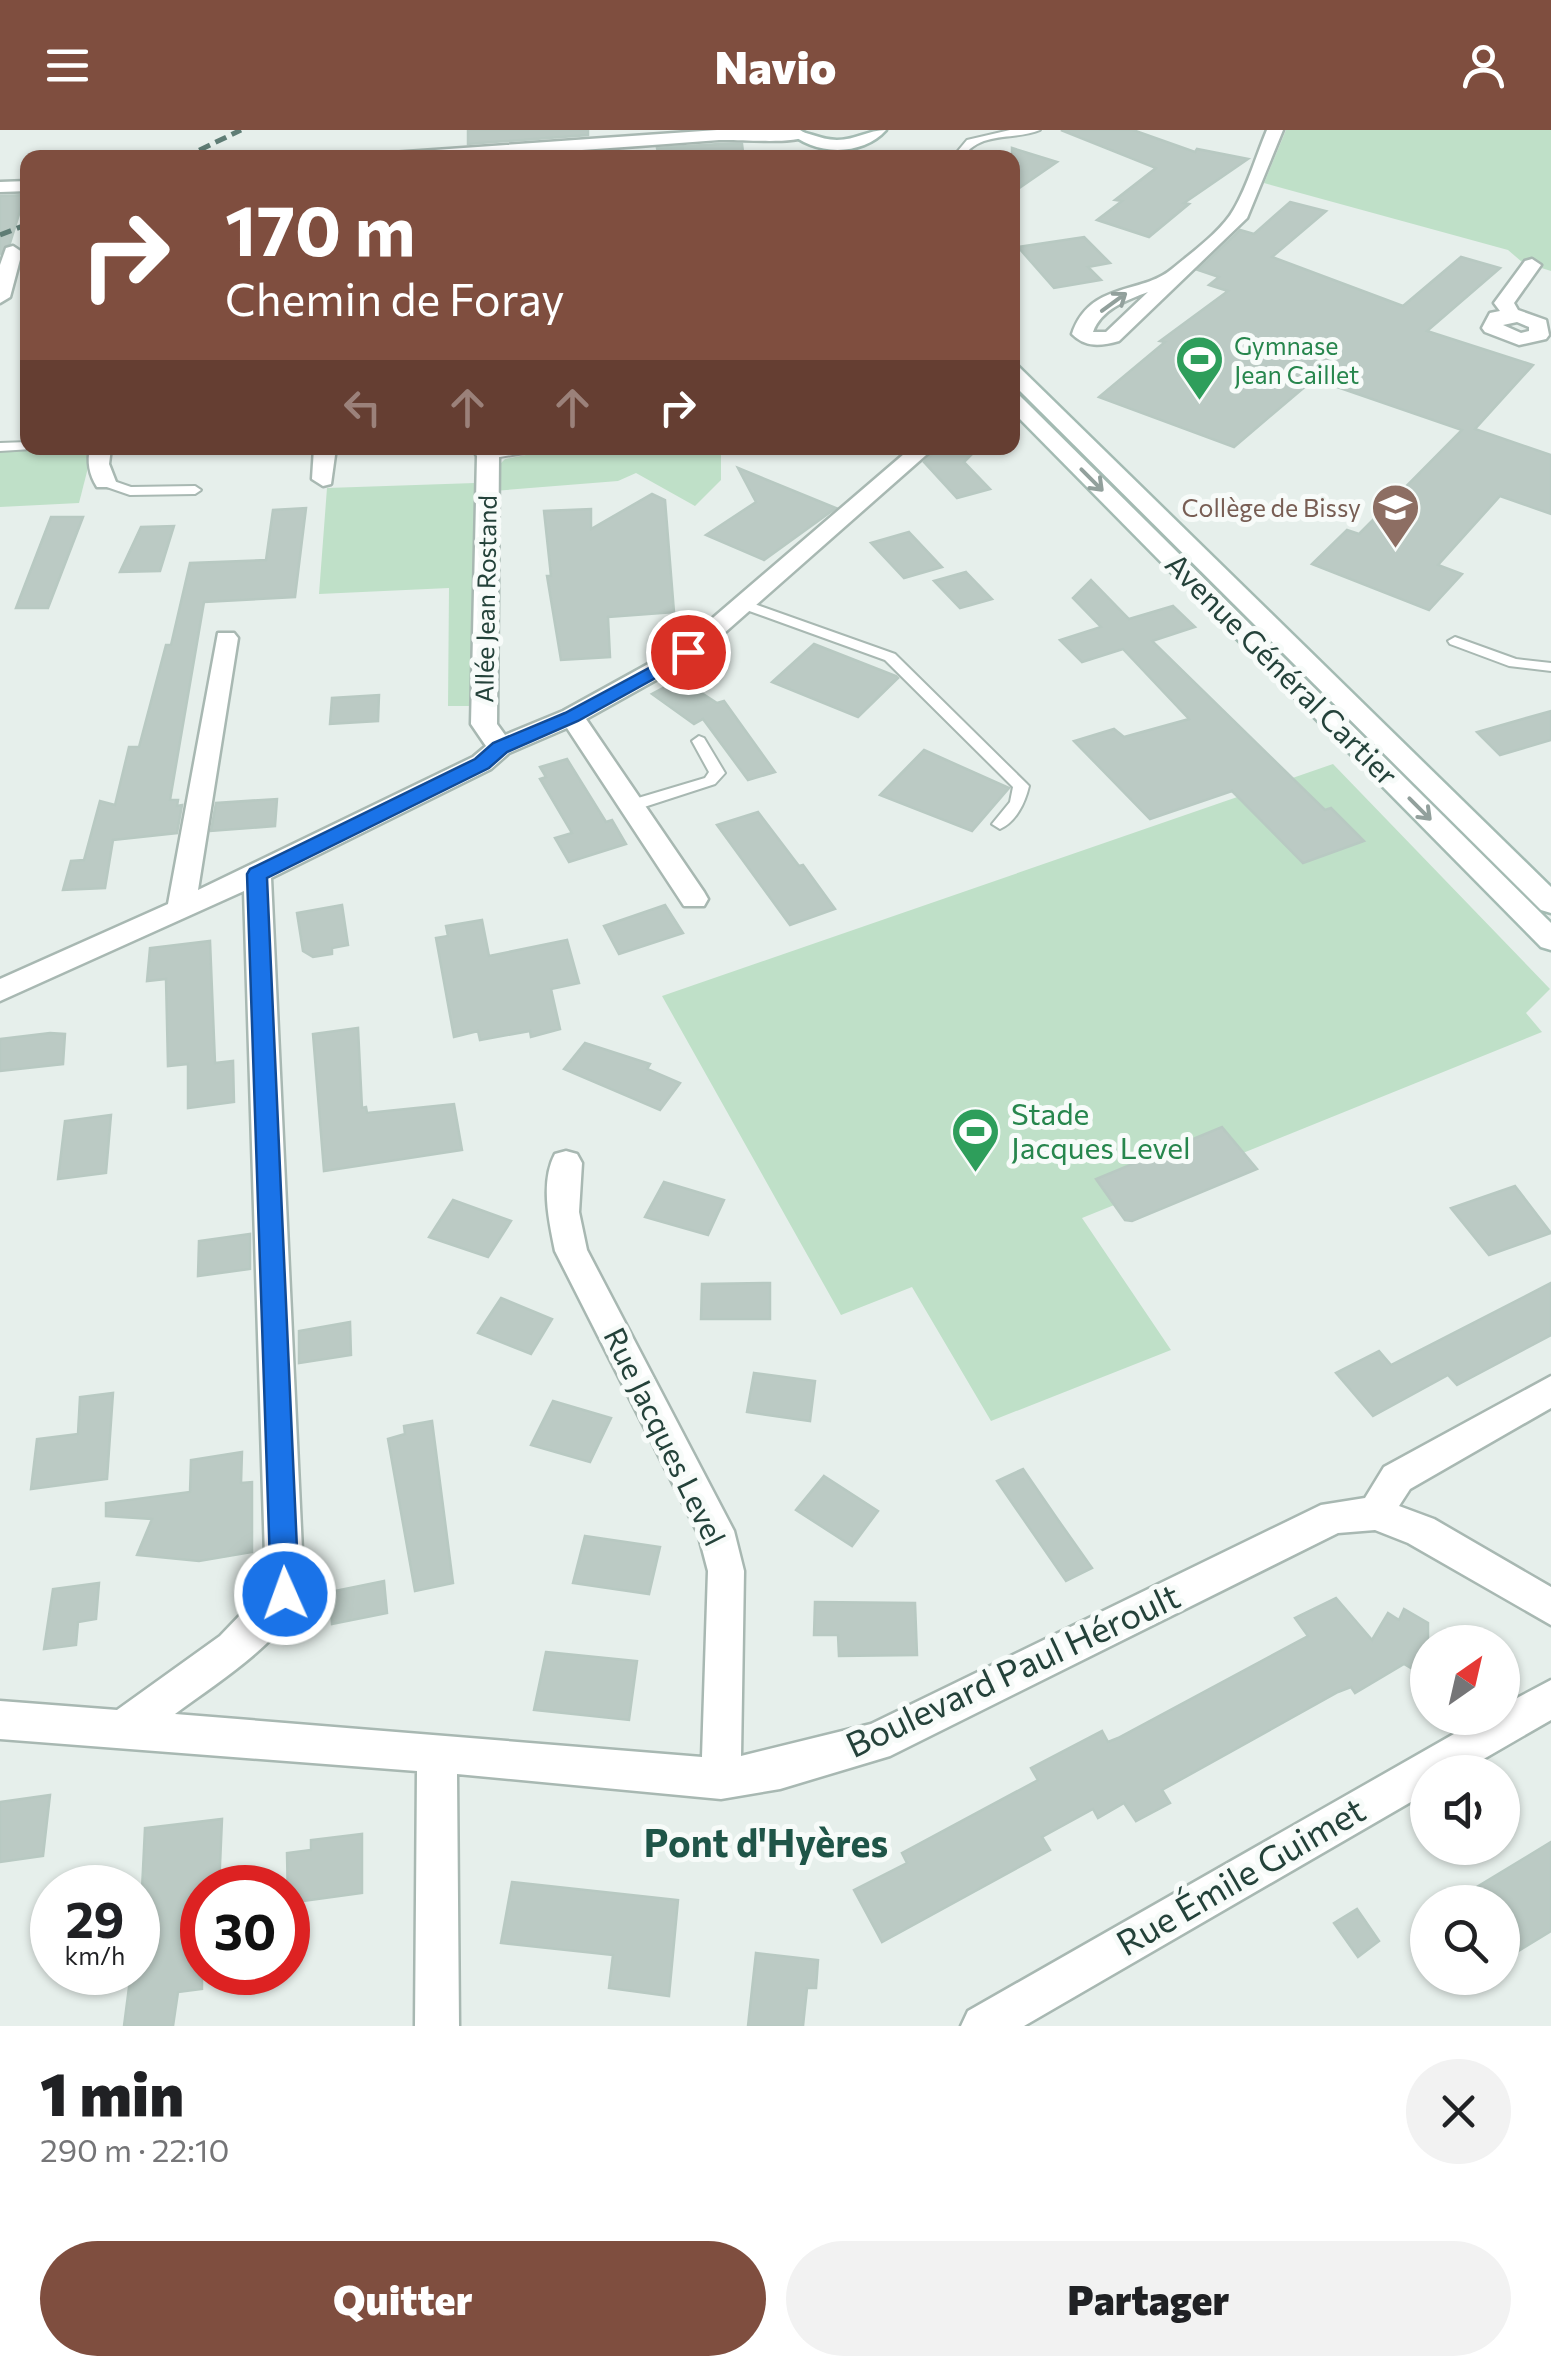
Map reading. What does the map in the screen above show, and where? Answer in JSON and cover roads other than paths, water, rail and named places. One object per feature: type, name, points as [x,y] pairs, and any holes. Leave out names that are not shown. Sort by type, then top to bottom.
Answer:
[{"type":"street","points":[[1174,277],[1241,214],[1275,130]]},
{"type":"street","points":[[525,150],[753,132],[798,132],[837,150]]},
{"type":"street","points":[[829,144],[871,143]]},
{"type":"street","points":[[0,297],[13,252]]},
{"type":"street","points":[[1532,265],[1504,303],[1512,315],[1493,320],[1492,328],[1551,352]]},
{"type":"street","name":"Avenue Général Cartier","points":[[1020,388],[1551,903]]},
{"type":"street","name":"Avenue Général Cartier","points":[[1020,388],[1551,940]]},
{"type":"street","points":[[99,455],[98,464],[105,482]]},
{"type":"street","points":[[323,479],[325,455]]},
{"type":"street","name":"Allée Jean Rostand","points":[[485,455],[484,724],[500,748]]},
{"type":"street","points":[[0,991],[257,874],[482,763],[500,748],[572,717],[660,671],[746,605],[915,455]]},
{"type":"street","points":[[182,910],[226,638]]},
{"type":"street","points":[[572,717],[694,899]]},
{"type":"street","points":[[121,1730],[233,1648],[285,1594],[257,874]]},
{"type":"street","name":"Rue Jacques Level","points":[[566,1163],[564,1212],[571,1250],[716,1531],[726,1570],[721,1779]]},
{"type":"street","points":[[1551,1392],[1397,1478],[1374,1514],[1420,1530],[1551,1607]]},
{"type":"street","name":"Boulevard Paul Héroult","points":[[0,1720],[436,1752],[721,1779],[780,1769],[876,1742],[1334,1518],[1374,1514]]},
{"type":"street","name":"Rue Émile Guimet","points":[[983,2026],[1551,1698]]},
{"type":"street","points":[[436,1752],[437,2026]]},
{"type":"lane","points":[[959,150],[972,141],[1034,130]]},
{"type":"lane","points":[[105,482],[130,490],[195,490]]},
{"type":"lane","points":[[746,605],[890,658],[1021,786],[1018,803],[1000,824]]},
{"type":"lane","points":[[1455,641],[1514,663],[1551,668]]},
{"type":"lane","points":[[633,805],[710,781],[716,773],[715,764],[699,741]]},
{"type":"railway","points":[[200,150],[241,130]]},
{"type":"railway","points":[[0,235],[20,227]]},
{"type":"place","name":"Gymnase Jean Caillet","points":[[1199,402]]},
{"type":"place","name":"Collège de Bissy","points":[[1396,550]]},
{"type":"place","name":"Stade Jacques Level","points":[[976,1174]]},
{"type":"district","name":"Pont d'Hyères","points":[[766,1844]]}]
